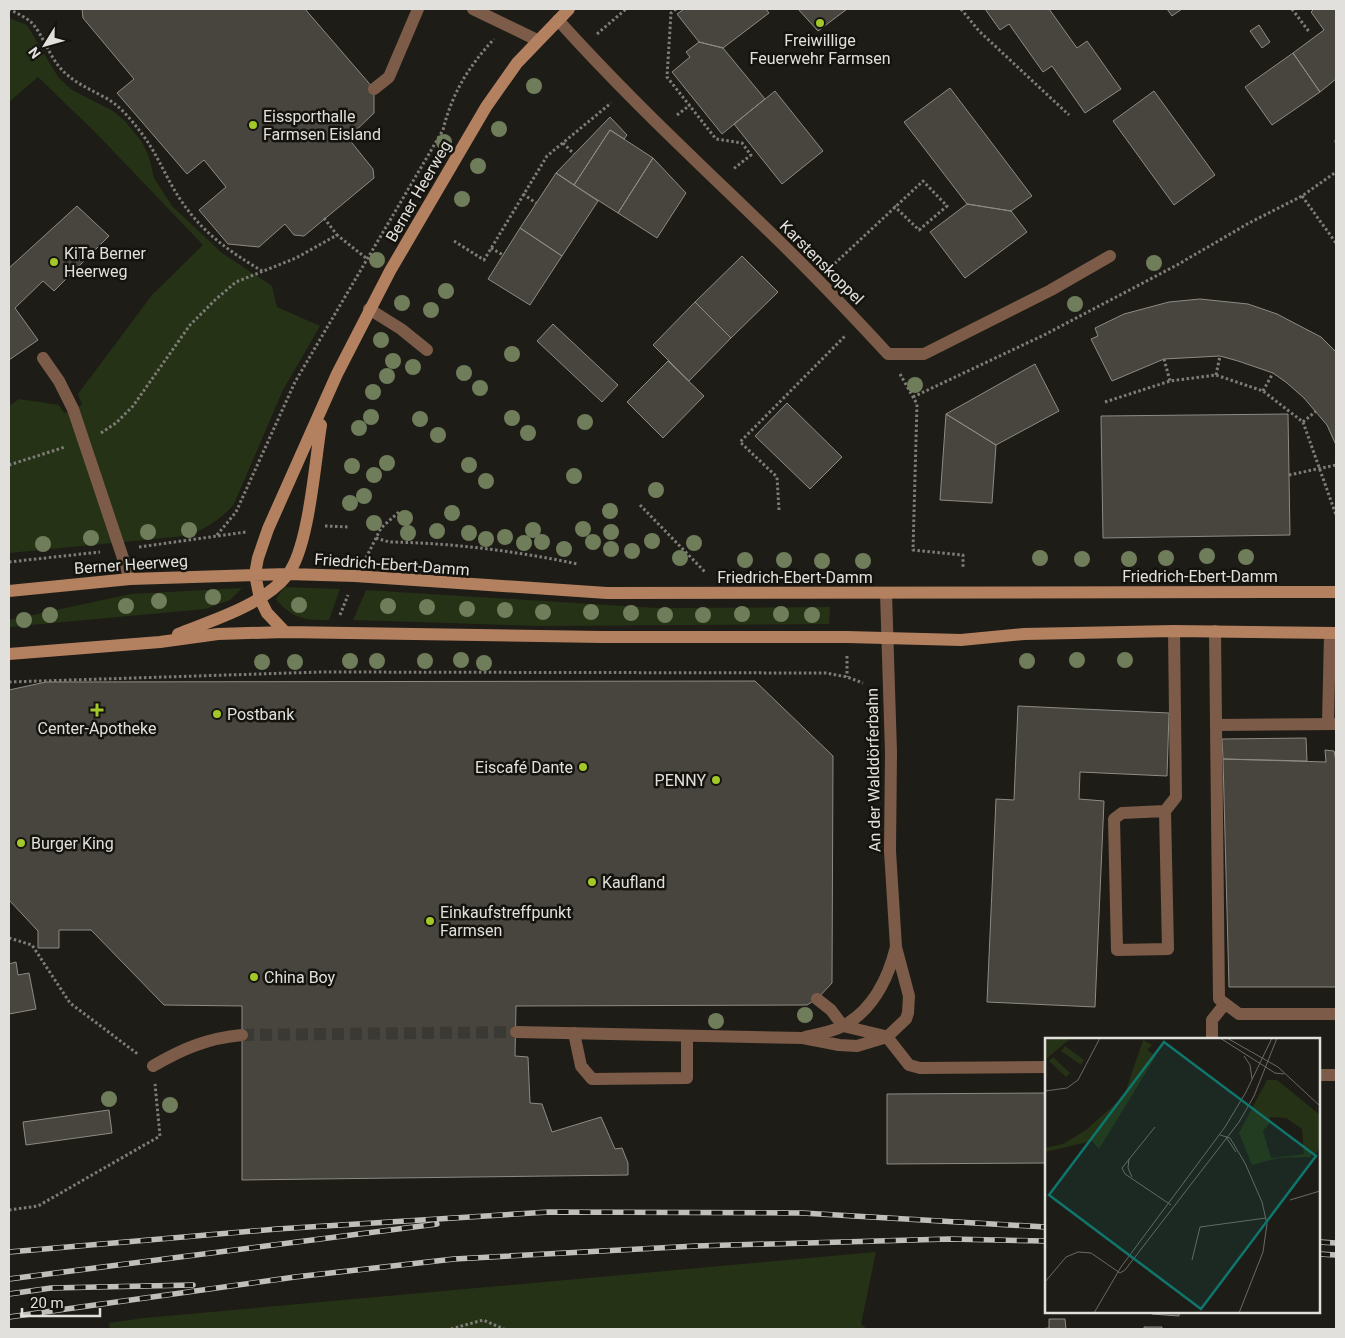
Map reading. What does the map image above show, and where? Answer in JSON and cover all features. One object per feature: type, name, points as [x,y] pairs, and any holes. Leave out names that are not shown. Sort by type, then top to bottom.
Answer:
[{"type":"main road","name":"Berner Heerweg","points":[[284,632],[267,613],[260,599],[255,574],[268,529],[337,374],[369,309],[486,107],[517,63],[537,40],[569,9]]},
{"type":"main road","name":"Berner Heerweg","points":[[160,642],[260,599],[288,574],[306,527],[323,409]]},
{"type":"main road","name":"Berner Heerweg","points":[[9,591],[130,579],[255,574]]},
{"type":"main road","name":"Friedrich-Ebert-Damm","points":[[255,574],[355,576],[606,593],[1336,592]]},
{"type":"main road","points":[[284,632],[961,640],[1024,634],[1174,631],[1333,633]]},
{"type":"main road","name":"Berner Heerweg","points":[[9,654],[160,642],[218,634],[284,632]]},
{"type":"street","points":[[374,89],[390,77],[418,9]]},
{"type":"street","points":[[473,9],[537,40]]},
{"type":"street","name":"Karstenskoppel","points":[[558,20],[625,92],[778,240],[888,354]]},
{"type":"street","points":[[888,354],[924,354],[1051,290],[1110,256]]},
{"type":"street","points":[[369,309],[401,329],[427,350]]},
{"type":"street","points":[[43,358],[59,381],[73,409],[130,579]]},
{"type":"street","name":"An der Walddörferbahn","points":[[516,1032],[803,1038],[839,1045],[857,1046],[887,1037],[902,1024],[908,1013],[909,996],[896,947],[890,851],[890,752],[886,593]]},
{"type":"street","points":[[1165,811],[1122,813],[1114,819],[1117,950],[1168,949],[1165,811],[1176,797],[1174,631]]},
{"type":"street","points":[[1215,631],[1219,999],[1224,1005],[1239,1014],[1336,1014]]},
{"type":"street","points":[[1216,725],[1332,724],[1333,633]]},
{"type":"street","name":"An der Walddörferbahn","points":[[803,1038],[843,1026],[865,1008],[881,989],[890,970],[896,947]]},
{"type":"street","points":[[817,999],[831,1010],[843,1026],[887,1037],[909,1065],[920,1068],[1045,1067]]},
{"type":"street","points":[[1212,1038],[1212,1020],[1224,1005]]},
{"type":"street","points":[[574,1033],[581,1066],[592,1079],[687,1078],[688,1036]]},
{"type":"street","points":[[153,1066],[198,1043],[242,1035]]},
{"type":"street","points":[[1320,1075],[1336,1075]]},
{"type":"path","points":[[9,9],[31,22],[49,55],[64,73],[78,84],[113,103],[140,131],[160,162],[181,201],[199,224],[224,248],[262,271]]},
{"type":"path","points":[[593,38],[625,9]]},
{"type":"path","points":[[676,9],[670,13],[667,77],[716,139],[742,143],[751,155],[716,182]]},
{"type":"path","points":[[960,9],[979,31],[1069,115]]},
{"type":"path","points":[[1292,9],[1310,33]]},
{"type":"path","points":[[216,535],[236,512],[295,382],[366,258],[443,130],[449,108],[472,64],[508,25]]},
{"type":"path","points":[[454,242],[484,260],[547,156],[625,92]]},
{"type":"path","points":[[1336,140],[1334,142],[1336,144]]},
{"type":"path","points":[[563,143],[574,154]]},
{"type":"path","points":[[913,397],[1059,327],[1302,196],[1336,172]]},
{"type":"path","points":[[817,280],[894,206],[922,180],[947,206],[919,230],[894,206]]},
{"type":"path","points":[[523,194],[536,203]]},
{"type":"path","points":[[1302,196],[1336,243]]},
{"type":"path","points":[[324,218],[337,234],[366,258]]},
{"type":"path","points":[[9,465],[84,441],[116,423],[133,406],[190,325],[216,299],[236,282],[296,258],[337,234]]},
{"type":"path","points":[[491,248],[503,255]]},
{"type":"path","points":[[779,510],[777,477],[740,442],[858,322]]},
{"type":"path","points":[[888,354],[917,404],[913,550],[963,555],[962,567]]},
{"type":"path","points":[[1216,375],[1220,356]]},
{"type":"path","points":[[1164,359],[1170,381]]},
{"type":"path","points":[[1263,391],[1273,373]]},
{"type":"path","points":[[1105,402],[1170,381],[1216,375],[1263,391],[1303,422],[1322,470],[1336,515]]},
{"type":"path","points":[[1303,422],[1316,411]]},
{"type":"path","points":[[1289,475],[1322,470],[1336,465]]},
{"type":"path","points":[[640,505],[702,568],[724,594]]},
{"type":"path","points":[[333,633],[355,576],[381,528],[400,511]]},
{"type":"path","points":[[376,538],[389,542],[474,546],[529,553],[578,564]]},
{"type":"path","points":[[9,682],[321,672],[826,673],[847,677],[863,683]]},
{"type":"path","points":[[9,938],[32,945],[70,1003],[153,1066],[160,1136],[38,1206],[9,1210]]},
{"type":"path","points":[[451,1329],[483,1320],[504,1329]]},
{"type":"green space","points":[[9,18],[27,25],[58,77],[72,90],[113,111],[124,120],[142,142],[149,157],[154,178],[172,206],[222,253],[272,286],[277,307],[320,326],[283,390],[234,504],[212,523],[199,531],[185,536],[9,553],[9,406],[19,399],[59,405],[64,413],[82,405],[78,394],[152,295],[203,245],[95,132],[38,77],[9,102]]},
{"type":"green space","points":[[284,587],[340,589],[329,620],[321,620],[306,619],[287,610],[276,599]]},
{"type":"green space","points":[[242,588],[230,600],[205,609],[9,627],[9,620],[131,594]]},
{"type":"green space","points":[[366,590],[657,608],[830,607],[829,624],[541,626],[353,620]]},
{"type":"green space","points":[[876,1252],[861,1324],[867,1329],[110,1329],[109,1323],[144,1318]]},
{"type":"building","name":"Eissporthalle Farmsen Eisland","points":[[82,9],[305,9],[374,89],[374,113],[348,138],[373,169],[374,178],[304,236],[294,235],[285,224],[259,247],[228,244],[199,210],[226,187],[204,160],[187,174],[117,93],[134,79],[83,18]]},
{"type":"building","points":[[684,9],[766,9],[769,13],[723,48],[699,42],[677,14]]},
{"type":"building","name":"Freiwillige Feuerwehr Farmsen","points":[[798,9],[847,9],[818,31]]},
{"type":"building","points":[[985,9],[1049,9],[1077,48],[1087,41],[1121,89],[1085,113],[1052,66],[1043,72],[1009,24],[1000,30]]},
{"type":"building","points":[[1167,9],[1182,9],[1172,16]]},
{"type":"building","points":[[1314,9],[1336,9],[1336,79],[1320,92],[1293,53],[1324,30],[1311,12]]},
{"type":"building","points":[[1259,25],[1270,42],[1262,48],[1250,31]]},
{"type":"building","points":[[699,42],[723,48],[765,99],[722,134],[672,72],[690,57],[686,52]]},
{"type":"building","points":[[1293,53],[1320,92],[1272,125],[1245,87]]},
{"type":"building","points":[[950,88],[1032,196],[1011,211],[967,204],[904,122]]},
{"type":"building","points":[[775,91],[823,151],[782,184],[734,124]]},
{"type":"building","points":[[1154,91],[1215,175],[1174,205],[1113,121]]},
{"type":"building","points":[[610,117],[627,135],[624,139],[610,130],[574,185],[556,173]]},
{"type":"building","points":[[610,130],[653,158],[618,213],[574,185]]},
{"type":"building","points":[[653,158],[686,193],[657,238],[618,213]]},
{"type":"building","points":[[556,173],[598,201],[562,256],[520,228]]},
{"type":"building","points":[[967,204],[1011,211],[1027,232],[965,278],[930,232]]},
{"type":"building","points":[[77,206],[109,236],[54,291],[43,281],[15,308],[38,340],[9,360],[9,268]]},
{"type":"building","points":[[520,228],[562,256],[530,305],[488,279]]},
{"type":"building","points":[[742,256],[778,292],[731,338],[695,302]]},
{"type":"building","points":[[1200,299],[1248,304],[1277,314],[1321,337],[1336,352],[1336,445],[1327,425],[1304,398],[1287,383],[1273,373],[1238,361],[1220,356],[1164,359],[1112,381],[1091,339],[1098,336],[1095,328],[1124,314],[1169,302]]},
{"type":"building","points":[[695,302],[731,338],[689,381],[653,345]]},
{"type":"building","points":[[553,324],[618,385],[602,402],[537,341]]},
{"type":"building","points":[[668,361],[704,396],[663,438],[627,402]]},
{"type":"building","points":[[1035,364],[1059,411],[996,445],[946,414]]},
{"type":"building","points":[[787,403],[842,457],[810,489],[755,436]]},
{"type":"building","points":[[946,414],[996,445],[992,503],[940,500]]},
{"type":"building","points":[[1288,414],[1290,535],[1103,538],[1101,416]]},
{"type":"building","name":"Einkaufstreffpunkt Farmsen","points":[[755,681],[833,756],[832,983],[817,999],[807,1005],[516,1006],[515,1056],[528,1057],[530,1103],[542,1104],[552,1132],[601,1117],[615,1149],[622,1148],[628,1163],[628,1175],[242,1180],[242,1006],[164,1005],[91,930],[59,930],[59,948],[38,948],[38,931],[9,900],[9,690],[46,682]]},
{"type":"building","points":[[1018,706],[1169,713],[1167,776],[1080,772],[1079,799],[1104,801],[1095,1007],[987,1002],[996,799],[1014,800]]},
{"type":"building","points":[[1306,738],[1307,761],[1223,759],[1222,739]]},
{"type":"building","points":[[1325,750],[1334,751],[1336,761],[1336,987],[1229,987],[1223,759],[1326,762]]},
{"type":"building","points":[[16,962],[18,975],[29,973],[36,1009],[9,1014],[9,964]]},
{"type":"building","points":[[1045,1093],[1045,1163],[887,1164],[887,1094]]},
{"type":"building","points":[[109,1110],[112,1133],[26,1145],[23,1122]]},
{"type":"building","points":[[1179,1313],[1179,1316],[1152,1314]]},
{"type":"building","points":[[1049,1319],[1065,1319],[1066,1329],[1040,1329],[1049,1328]]},
{"type":"building","points":[[1144,1327],[1162,1327],[1162,1329],[1144,1329]]},
{"type":"tunnel","points":[[242,1035],[516,1032]]},
{"type":"railway","points":[[9,1252],[277,1229],[549,1212],[802,1213],[1045,1227]]},
{"type":"railway","points":[[9,1279],[437,1224]]},
{"type":"railway","points":[[9,1317],[295,1277],[454,1259],[696,1246],[949,1239],[1045,1241]]},
{"type":"railway","points":[[1320,1242],[1336,1243]]},
{"type":"railway","points":[[1320,1254],[1336,1255]]},
{"type":"railway","points":[[9,1294],[51,1288],[193,1285]]},
{"type":"place","name":"Freiwillige Feuerwehr Farmsen","points":[[820,23]]},
{"type":"place","name":"Eissporthalle Farmsen Eisland","points":[[253,125]]},
{"type":"place","name":"KiTa Berner Heerweg","points":[[54,262]]},
{"type":"place","name":"Center-Apotheke","points":[[97,710]]},
{"type":"place","name":"Postbank","points":[[217,714]]},
{"type":"place","name":"Eiscafé Dante","points":[[583,767]]},
{"type":"place","name":"PENNY","points":[[716,780]]},
{"type":"place","name":"Burger King","points":[[21,843]]},
{"type":"place","name":"Kaufland","points":[[592,882]]},
{"type":"place","name":"Einkaufstreffpunkt Farmsen","points":[[430,921]]},
{"type":"place","name":"China Boy","points":[[254,977]]}]
